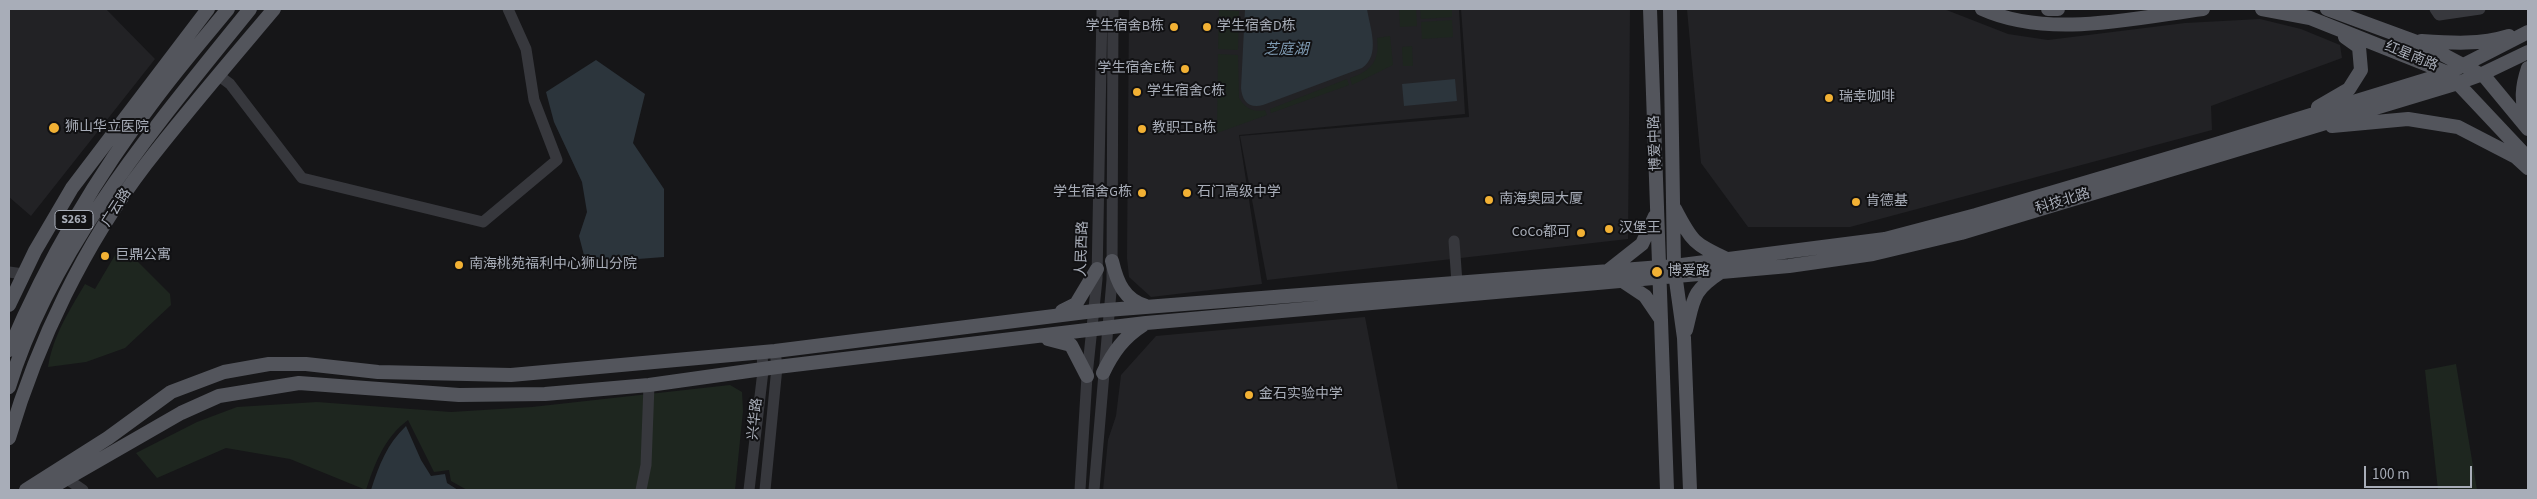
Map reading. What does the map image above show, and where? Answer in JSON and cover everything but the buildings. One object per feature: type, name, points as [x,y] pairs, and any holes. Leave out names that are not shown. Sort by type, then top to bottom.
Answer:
[{"type":"main road","name":"S263","points":[[9,304],[35,251],[72,188],[208,9]]},
{"type":"main road","name":"S263","points":[[9,350],[30,300],[64,236],[98,181],[155,99],[228,9]]},
{"type":"main road","name":"广云路","points":[[9,387],[39,311],[64,262],[130,164],[250,9]]},
{"type":"main road","name":"广云路","points":[[9,438],[21,397],[59,308],[111,216],[145,165],[274,9]]},
{"type":"main road","name":"博爱中路","points":[[1650,9],[1660,272]]},
{"type":"main road","name":"博爱中路","points":[[1670,9],[1675,270]]},
{"type":"main road","points":[[1982,9],[1999,17],[2045,25],[2118,20],[2203,9]]},
{"type":"main road","points":[[2048,9],[2058,9]]},
{"type":"main road","name":"红星南路","points":[[2262,9],[2310,18],[2453,78],[2528,158]]},
{"type":"main road","name":"红星南路","points":[[2327,9],[2410,40],[2480,75],[2528,129]]},
{"type":"main road","points":[[2292,126],[2349,89],[2361,70],[2359,47],[2326,24]]},
{"type":"main road","points":[[2410,40],[2461,44],[2495,40],[2528,31]]},
{"type":"main road","points":[[2453,78],[2463,66],[2528,31]]},
{"type":"main road","points":[[2292,126],[2453,78],[2480,75],[2528,52]]},
{"type":"main road","points":[[2528,68],[2522,86],[2524,111],[2528,120]]},
{"type":"main road","points":[[72,188],[155,99]]},
{"type":"main road","points":[[2292,126],[2340,125],[2408,119],[2458,126],[2516,157],[2528,168]]},
{"type":"main road","name":"科技北路","points":[[1660,272],[1725,266],[1821,262],[1910,246],[1961,233],[2292,126]]},
{"type":"main road","points":[[111,216],[130,164]]},
{"type":"main road","points":[[1674,205],[1691,239],[1725,266],[1705,282],[1694,296],[1684,338]]},
{"type":"main road","points":[[1608,271],[1642,244],[1658,208]]},
{"type":"main road","points":[[9,344],[35,251]]},
{"type":"main road","points":[[1112,261],[1116,275],[1125,293],[1137,303],[1149,306]]},
{"type":"main road","points":[[1054,316],[1076,304],[1097,269]]},
{"type":"main road","points":[[1675,270],[1684,338],[1690,490]]},
{"type":"main road","points":[[26,490],[108,438],[171,392],[224,372],[269,364],[306,364],[378,372],[511,374],[768,352],[1110,309],[1608,271],[1660,272]]},
{"type":"main road","points":[[48,490],[181,413],[219,396],[254,389],[299,383],[478,395],[545,394],[649,385],[1146,323],[1621,280],[1660,272]]},
{"type":"main road","points":[[1660,272],[1667,490]]},
{"type":"main road","points":[[1621,280],[1645,296],[1660,318]]},
{"type":"main road","points":[[1103,373],[1114,351],[1131,332],[1146,323]]},
{"type":"main road","points":[[1030,336],[1072,345],[1087,376]]},
{"type":"street","points":[[218,75],[230,84],[302,178],[483,222],[557,160],[534,100],[526,49],[508,9]]},
{"type":"street","name":"人民西路","points":[[1080,490],[1087,376],[1097,269],[1102,9]]},
{"type":"street","points":[[1094,490],[1110,309],[1112,261],[1113,9]]},
{"type":"street","points":[[2435,9],[2440,15],[2480,9]]},
{"type":"street","points":[[1454,241],[1457,283]]},
{"type":"street","points":[[9,272],[23,274]]},
{"type":"street","name":"兴华路","points":[[765,490],[770,369],[768,352]]},
{"type":"street","name":"兴华路","points":[[749,490],[770,369]]},
{"type":"street","points":[[641,490],[646,465],[649,385]]},
{"type":"street","points":[[67,479],[83,490]]},
{"type":"shaded area","name":"狮山华立医院","points":[[9,9],[106,9],[155,59],[31,216],[9,197]]},
{"type":"shaded area","name":"石门高级中学","points":[[1129,9],[1459,9],[1465,114],[1239,135],[1262,284],[1151,297],[1129,277],[1127,258]]},
{"type":"shaded area","points":[[1399,9],[1416,9],[1417,26],[1400,27]]},
{"type":"shaded area","points":[[1420,9],[1452,9],[1452,17],[1421,19]]},
{"type":"shaded area","points":[[1461,9],[1630,9],[1628,239],[1267,280],[1240,136],[1469,117]]},
{"type":"shaded area","points":[[1687,9],[1944,9],[2008,34],[2048,40],[2185,23],[2260,19],[2301,29],[2340,45],[2342,58],[2211,106],[2212,130],[1850,227],[1748,227],[1701,163]]},
{"type":"shaded area","points":[[1219,10],[1239,11],[1238,50],[1218,49]]},
{"type":"shaded area","points":[[1452,20],[1453,37],[1422,39],[1421,22]]},
{"type":"shaded area","points":[[1390,36],[1393,65],[1352,85],[1350,78],[1364,72],[1375,59],[1378,46],[1377,38]]},
{"type":"shaded area","points":[[1412,46],[1413,66],[1403,66],[1402,47]]},
{"type":"shaded area","points":[[1218,54],[1238,55],[1239,98],[1247,107],[1257,111],[1265,110],[1267,115],[1217,133]]},
{"type":"shaded area","points":[[1347,79],[1349,85],[1271,113],[1270,109]]},
{"type":"shaded area","points":[[121,245],[170,294],[171,305],[125,348],[86,362],[48,367],[58,334],[85,284],[95,289]]},
{"type":"shaded area","name":"金石实验中学","points":[[1365,317],[1398,490],[1103,490],[1108,440],[1116,416],[1121,375],[1156,336]]},
{"type":"shaded area","points":[[2456,364],[2477,490],[2438,490],[2425,370]]},
{"type":"shaded area","points":[[730,385],[742,392],[743,411],[735,490],[467,490],[451,481],[449,470],[434,472],[408,420],[393,435],[381,452],[366,490],[290,459],[226,448],[157,478],[136,453],[197,422],[237,407],[317,402],[451,412],[532,407]]},
{"type":"water","name":"芝庭湖","points":[[1245,9],[1367,9],[1373,41],[1371,56],[1368,63],[1362,68],[1263,105],[1250,105],[1243,97],[1241,88]]},
{"type":"water","points":[[596,60],[645,94],[633,143],[664,189],[664,257],[586,263],[579,236],[587,212],[582,182],[554,122],[546,92]]},
{"type":"water","points":[[1455,79],[1457,101],[1404,106],[1402,84]]},
{"type":"water","points":[[406,426],[421,460],[431,476],[445,474],[447,483],[458,490],[371,490],[384,455]]},
{"type":"place","name":"学生宿舍B栋","points":[[1174,27]]},
{"type":"place","name":"学生宿舍D栋","points":[[1207,27]]},
{"type":"place","name":"学生宿舍E栋","points":[[1185,69]]},
{"type":"place","name":"学生宿舍C栋","points":[[1137,92]]},
{"type":"place","name":"瑞幸咖啡","points":[[1829,98]]},
{"type":"place","name":"狮山华立医院","points":[[54,128]]},
{"type":"place","name":"教职工B栋","points":[[1142,129]]},
{"type":"place","name":"学生宿舍G栋","points":[[1142,193]]},
{"type":"place","name":"石门高级中学","points":[[1187,193]]},
{"type":"place","name":"南海奥园大厦","points":[[1489,200]]},
{"type":"place","name":"肯德基","points":[[1856,202]]},
{"type":"place","name":"汉堡王","points":[[1609,229]]},
{"type":"place","name":"CoCo都可","points":[[1581,233]]},
{"type":"place","name":"巨鼎公寓","points":[[105,256]]},
{"type":"place","name":"南海桃苑福利中心狮山分院","points":[[459,265]]},
{"type":"place","name":"博爱路","points":[[1657,272]]},
{"type":"place","name":"金石实验中学","points":[[1249,395]]}]
